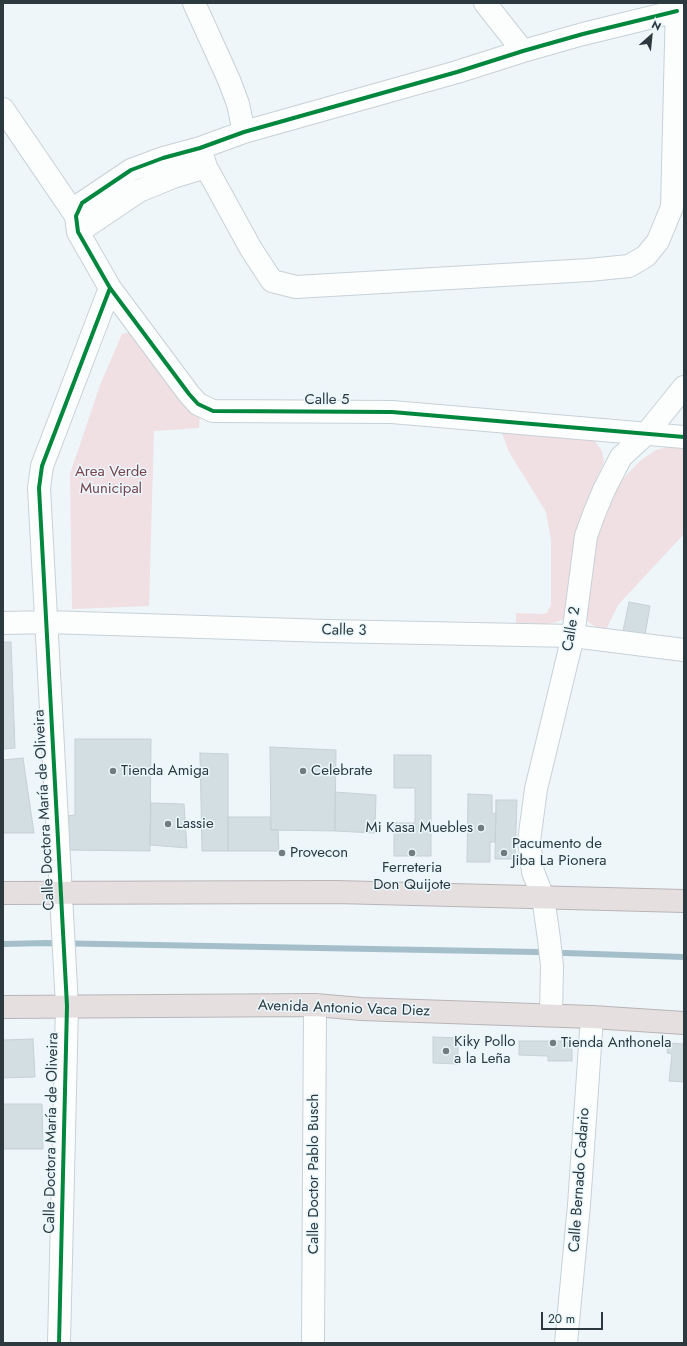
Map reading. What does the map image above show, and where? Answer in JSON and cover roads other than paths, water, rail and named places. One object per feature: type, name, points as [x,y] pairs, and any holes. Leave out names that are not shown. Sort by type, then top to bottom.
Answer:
[{"type":"highway","points":[[3,893],[61,900],[122,893],[336,892],[684,901]]},
{"type":"highway","name":"Avenida Antonio Vaca Diez","points":[[3,1007],[315,1005],[361,1009],[550,1015],[684,1023]]},
{"type":"street","points":[[194,3],[229,80],[238,104],[244,132]]},
{"type":"street","points":[[485,3],[523,51]]},
{"type":"street","points":[[77,224],[139,191],[173,176],[203,157],[244,132],[457,72],[523,51],[677,7],[672,207],[658,241],[646,256],[629,266],[588,270],[296,287],[272,281],[251,249],[203,157]]},
{"type":"street","name":"Calle 5","points":[[3,109],[77,224],[110,288],[189,394],[198,404],[213,412],[392,412],[684,437]]},
{"type":"street","name":"Calle Doctora María de Oliveira","points":[[59,1343],[67,1006],[48,622],[39,488],[42,466],[110,288]]},
{"type":"street","name":"Calle 2","points":[[550,1015],[552,966],[549,939],[543,897],[533,872],[529,841],[536,789],[572,636],[586,536],[604,490],[621,457],[646,434],[684,387]]},
{"type":"street","name":"Calle 3","points":[[3,623],[48,622],[327,631],[572,636],[684,650]]},
{"type":"street","name":"Calle Doctor Pablo Busch","points":[[313,1343],[315,1005]]},
{"type":"street","name":"Calle Bernado Cadario","points":[[566,1343],[579,1205],[592,1017]]},
{"type":"waterway","points":[[3,944],[47,943],[536,952],[684,957]]},
{"type":"place","name":"Tienda Amiga","points":[[113,771]]},
{"type":"place","name":"Celebrate","points":[[303,771]]},
{"type":"place","name":"Lassie","points":[[168,824]]},
{"type":"place","name":"Mi Kasa Muebles","points":[[481,828]]},
{"type":"place","name":"Provecon","points":[[282,853]]},
{"type":"place","name":"Ferreteria Don Quijote","points":[[412,853]]},
{"type":"place","name":"Pacumento de Jiba La Pionera","points":[[504,853]]},
{"type":"place","name":"Tienda Anthonela","points":[[553,1043]]},
{"type":"place","name":"Kiky Pollo a la Leña","points":[[446,1051]]},
{"type":"park label","name":"Area Verde Municipal","points":[[111,480]]}]
